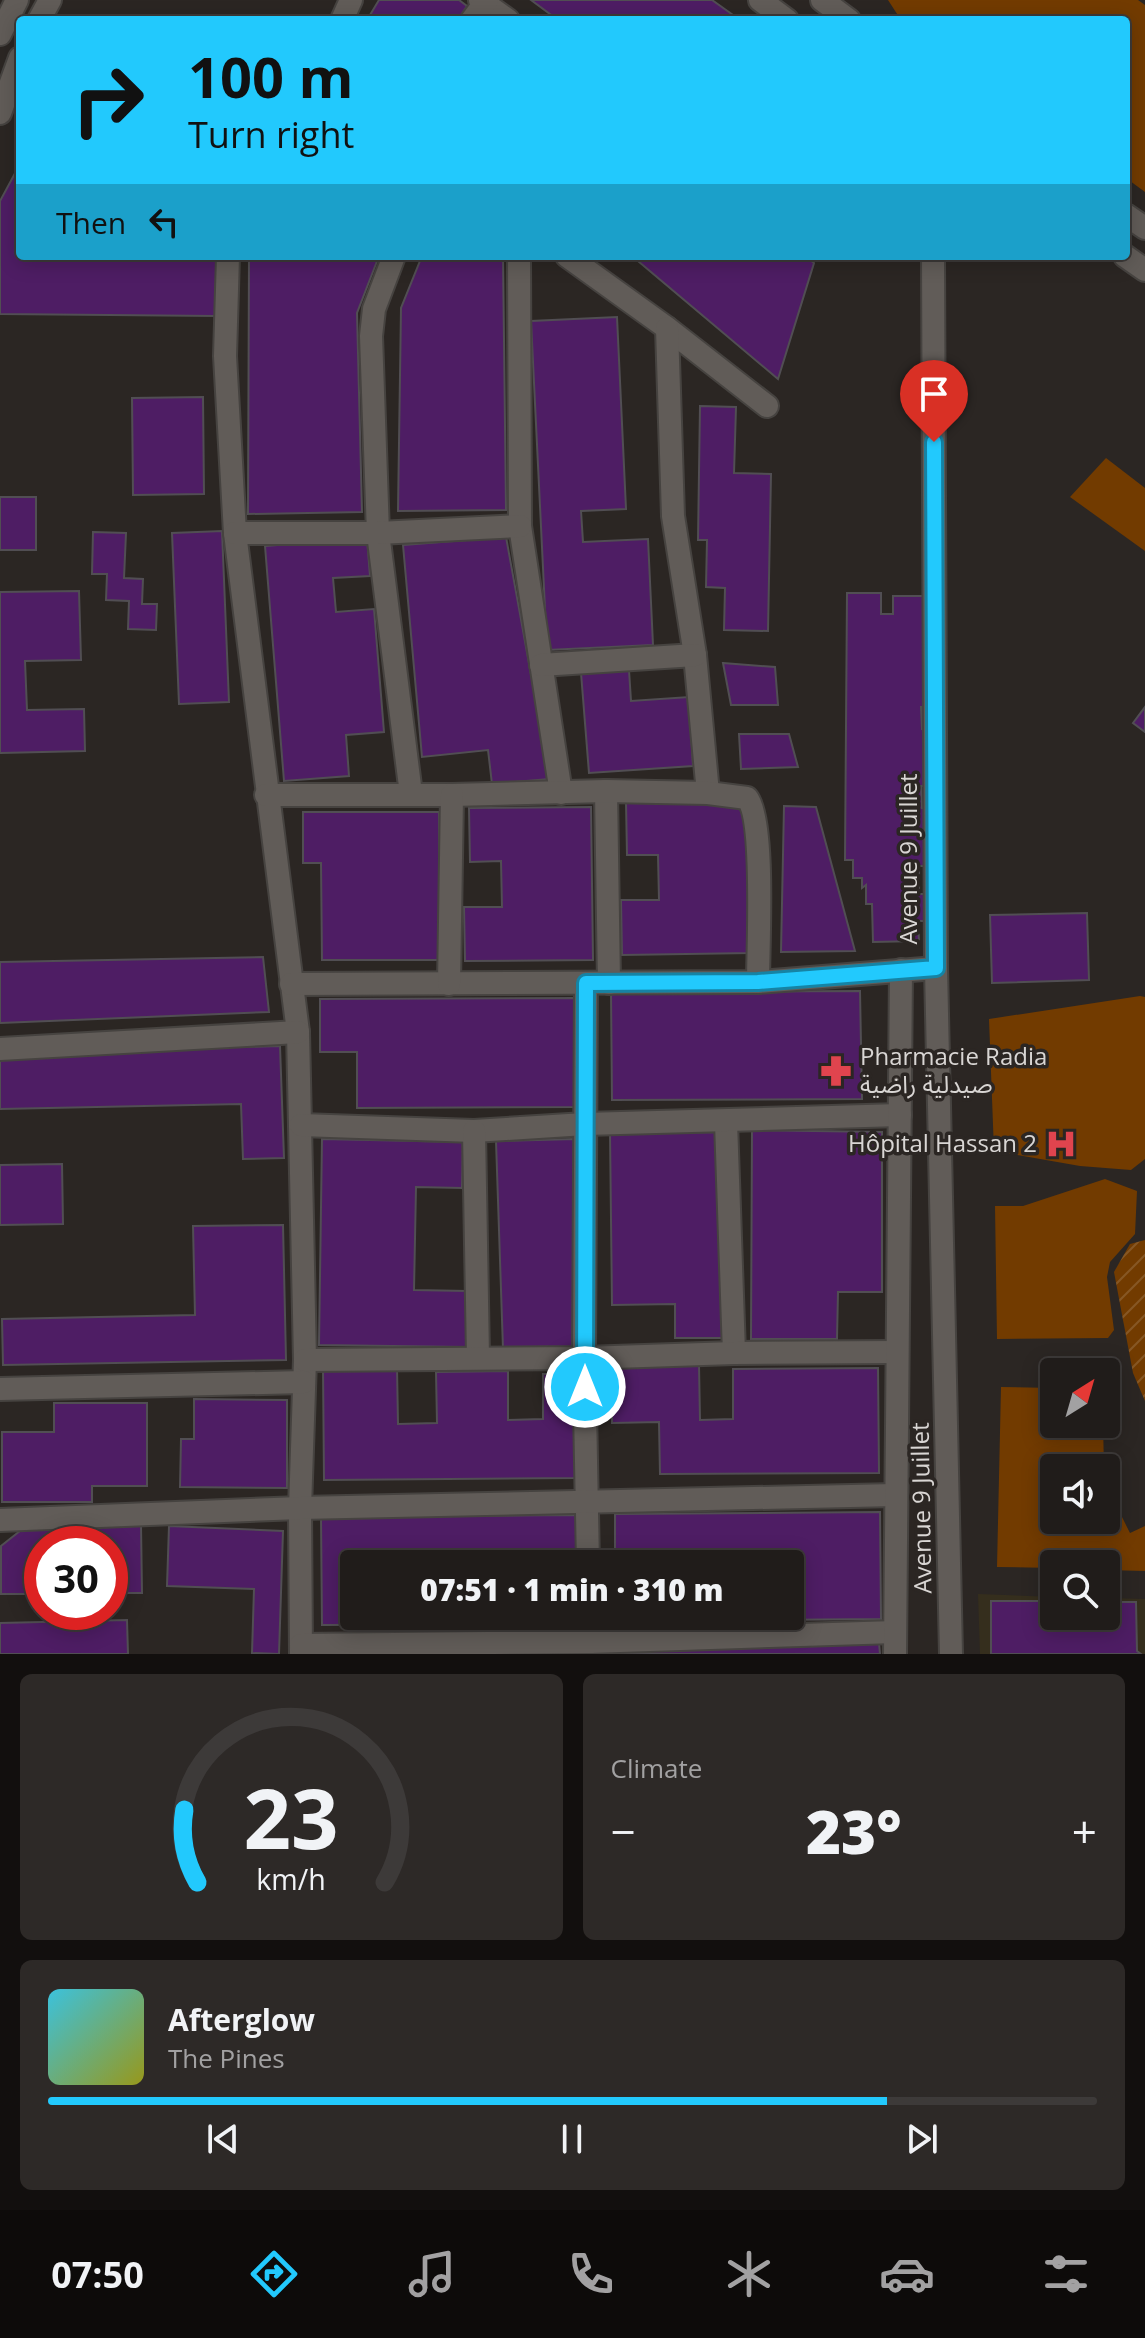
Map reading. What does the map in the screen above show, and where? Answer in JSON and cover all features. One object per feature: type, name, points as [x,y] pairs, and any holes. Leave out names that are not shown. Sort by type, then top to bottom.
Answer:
[{"type":"street","points":[[0,34],[17,0]]},
{"type":"street","points":[[822,0],[844,16]]},
{"type":"street","points":[[481,6],[500,16]]},
{"type":"street","points":[[0,113],[16,69]]},
{"type":"street","points":[[228,260],[225,356],[235,533],[298,1032],[304,1371],[300,1508],[301,1650],[550,1648],[590,1642],[895,1643],[901,970]]},
{"type":"street","points":[[392,260],[371,323],[378,533],[411,794]]},
{"type":"street","points":[[519,260],[520,526],[561,793]]},
{"type":"street","points":[[579,260],[767,406]]},
{"type":"street","name":"Avenue 9 Juillet","points":[[933,260],[936,968],[951,1654]]},
{"type":"street","points":[[667,328],[673,516],[695,655],[708,793]]},
{"type":"street","points":[[235,533],[378,533],[520,526]]},
{"type":"street","points":[[541,665],[695,655]]},
{"type":"street","points":[[266,795],[606,791],[708,793],[747,798],[753,809],[757,837],[758,982]]},
{"type":"street","points":[[588,1550],[585,1124],[598,983],[606,791]]},
{"type":"street","points":[[449,984],[452,795]]},
{"type":"street","points":[[291,984],[758,982],[936,968]]},
{"type":"street","points":[[0,1049],[298,1032]]},
{"type":"street","points":[[301,1125],[474,1131],[585,1124],[900,1115]]},
{"type":"street","points":[[726,1122],[734,1353]]},
{"type":"street","points":[[474,1131],[478,1357]]},
{"type":"street","points":[[0,1389],[478,1357],[897,1352]]},
{"type":"street","points":[[0,1520],[300,1508],[895,1495]]},
{"type":"street","points":[[590,1630],[590,1642]]},
{"type":"shaded area","points":[[888,0],[1138,0],[1145,5],[1145,192],[1130,181],[1130,16],[898,16]]},
{"type":"shaded area","points":[[1106,458],[1145,488],[1145,551],[1070,497]]},
{"type":"shaded area","points":[[1145,997],[1145,1159],[1131,1170],[1080,1166],[994,1151],[989,1019]]},
{"type":"shaded area","points":[[1105,1179],[1137,1191],[1135,1234],[1110,1262],[1107,1277],[1114,1330],[1108,1338],[997,1339],[995,1206],[1023,1206]]},
{"type":"shaded area","points":[[1145,1240],[1145,1401],[1133,1373],[1114,1272],[1130,1244]]},
{"type":"shaded area","points":[[1001,1387],[1040,1388],[1040,1438],[1103,1438],[1104,1454],[1040,1454],[1040,1534],[1120,1534],[1120,1513],[1130,1533],[1145,1526],[1145,1571],[1120,1570],[1120,1550],[1040,1550],[1040,1568],[997,1567]]},
{"type":"shaded area","points":[[978,1594],[1040,1596],[1040,1630],[1120,1630],[1120,1598],[1145,1599],[1145,1654],[980,1654]]},
{"type":"building","points":[[379,0],[459,0],[467,6],[461,16],[369,16]]},
{"type":"building","points":[[531,0],[712,0],[734,16],[553,16]]},
{"type":"building","points":[[16,171],[16,260],[216,260],[216,316],[0,314],[0,201]]},
{"type":"building","points":[[249,260],[377,260],[357,313],[362,512],[248,514]]},
{"type":"building","points":[[420,260],[503,260],[506,510],[398,511],[401,308]]},
{"type":"building","points":[[637,260],[810,260],[814,263],[778,379]]},
{"type":"building","points":[[617,317],[626,509],[581,511],[583,542],[648,539],[653,645],[547,650],[531,321]]},
{"type":"building","points":[[203,397],[204,494],[133,495],[132,398]]},
{"type":"building","points":[[700,406],[736,407],[734,473],[771,474],[768,631],[724,630],[725,588],[706,587],[707,540],[698,540]]},
{"type":"building","points":[[0,497],[36,497],[36,550],[0,550]]},
{"type":"building","points":[[222,531],[229,702],[179,704],[172,533]]},
{"type":"building","points":[[93,532],[126,533],[124,578],[143,579],[142,604],[157,604],[156,630],[128,629],[129,601],[106,600],[107,574],[92,574]]},
{"type":"building","points":[[506,537],[550,779],[492,784],[488,750],[422,757],[403,545]]},
{"type":"building","points":[[367,538],[370,576],[333,578],[336,612],[374,609],[384,732],[346,735],[349,776],[284,781],[265,546]]},
{"type":"building","points":[[79,591],[81,660],[25,661],[27,710],[84,709],[85,751],[0,753],[0,592]]},
{"type":"building","points":[[847,593],[881,593],[881,614],[893,614],[893,596],[929,596],[928,627],[923,627],[923,645],[928,646],[929,707],[921,707],[922,729],[927,728],[927,786],[921,786],[922,808],[928,808],[928,866],[919,866],[919,894],[925,894],[925,921],[918,921],[919,941],[873,942],[872,904],[866,904],[866,885],[862,888],[862,878],[853,878],[853,860],[845,860]]},
{"type":"building","points":[[723,663],[775,667],[778,705],[731,705]]},
{"type":"building","points":[[629,670],[631,701],[689,697],[693,766],[589,773],[581,673]]},
{"type":"building","points":[[1145,707],[1145,732],[1133,723]]},
{"type":"building","points":[[739,734],[789,734],[798,767],[741,769]]},
{"type":"building","points":[[748,800],[751,953],[622,955],[621,900],[659,900],[658,855],[627,855],[626,802]]},
{"type":"building","points":[[784,806],[816,807],[855,951],[781,952]]},
{"type":"building","points":[[591,807],[593,960],[465,961],[464,907],[502,907],[501,861],[470,862],[469,808]]},
{"type":"building","points":[[303,812],[439,812],[440,960],[322,960],[321,863],[303,863]]},
{"type":"building","points":[[1087,913],[1089,980],[992,983],[990,915]]},
{"type":"building","points":[[263,957],[269,1012],[0,1023],[0,962]]},
{"type":"building","points":[[860,991],[862,1099],[612,1100],[611,992]]},
{"type":"building","points":[[576,998],[577,1107],[357,1108],[357,1052],[320,1052],[320,999]]},
{"type":"building","points":[[280,1046],[284,1158],[243,1159],[241,1104],[0,1109],[0,1053]]},
{"type":"building","points":[[752,1130],[882,1132],[882,1292],[838,1292],[837,1339],[751,1339]]},
{"type":"building","points":[[722,1132],[725,1338],[675,1338],[675,1304],[612,1305],[610,1133]]},
{"type":"building","points":[[322,1139],[463,1142],[462,1188],[416,1187],[414,1290],[467,1291],[466,1347],[319,1345]]},
{"type":"building","points":[[576,1139],[582,1347],[503,1349],[496,1141]]},
{"type":"building","points":[[62,1164],[63,1224],[0,1225],[0,1165]]},
{"type":"building","points":[[283,1225],[286,1360],[3,1365],[2,1319],[195,1315],[193,1226]]},
{"type":"building","points":[[699,1365],[700,1420],[733,1419],[733,1369],[878,1368],[879,1473],[660,1474],[659,1422],[612,1423],[612,1366]]},
{"type":"building","points":[[323,1367],[397,1367],[398,1424],[437,1423],[436,1372],[508,1371],[508,1420],[543,1419],[543,1374],[577,1374],[578,1478],[324,1480]]},
{"type":"building","points":[[194,1399],[287,1400],[287,1488],[180,1487],[181,1439],[194,1439]]},
{"type":"building","points":[[54,1403],[147,1403],[147,1486],[92,1486],[92,1502],[2,1502],[2,1432],[54,1432]]},
{"type":"building","points":[[880,1512],[881,1619],[804,1620],[804,1550],[615,1550],[615,1514]]},
{"type":"building","points":[[580,1515],[581,1550],[340,1550],[340,1625],[322,1625],[321,1517]]},
{"type":"building","points":[[141,1525],[142,1593],[128,1593],[128,1526],[83,1526]]},
{"type":"building","points":[[169,1526],[283,1531],[279,1654],[252,1653],[254,1589],[167,1586]]},
{"type":"building","points":[[24,1528],[24,1594],[1,1594],[1,1546]]},
{"type":"building","points":[[991,1601],[1040,1601],[1040,1630],[1120,1630],[1120,1602],[1136,1602],[1137,1651],[1141,1654],[991,1654]]},
{"type":"building","points":[[24,1622],[24,1630],[127,1630],[128,1654],[0,1654],[0,1623]]},
{"type":"building","points":[[879,1643],[880,1654],[566,1654],[566,1647]]},
{"type":"place","name":"Pharmacie Radia صيدلية راضية","points":[[836,1071]]},
{"type":"place","name":"Hôpital Hassan 2","points":[[1061,1144]]},
{"type":"route","points":[[585,1387],[586,983],[758,982],[936,968],[934,442]]}]
